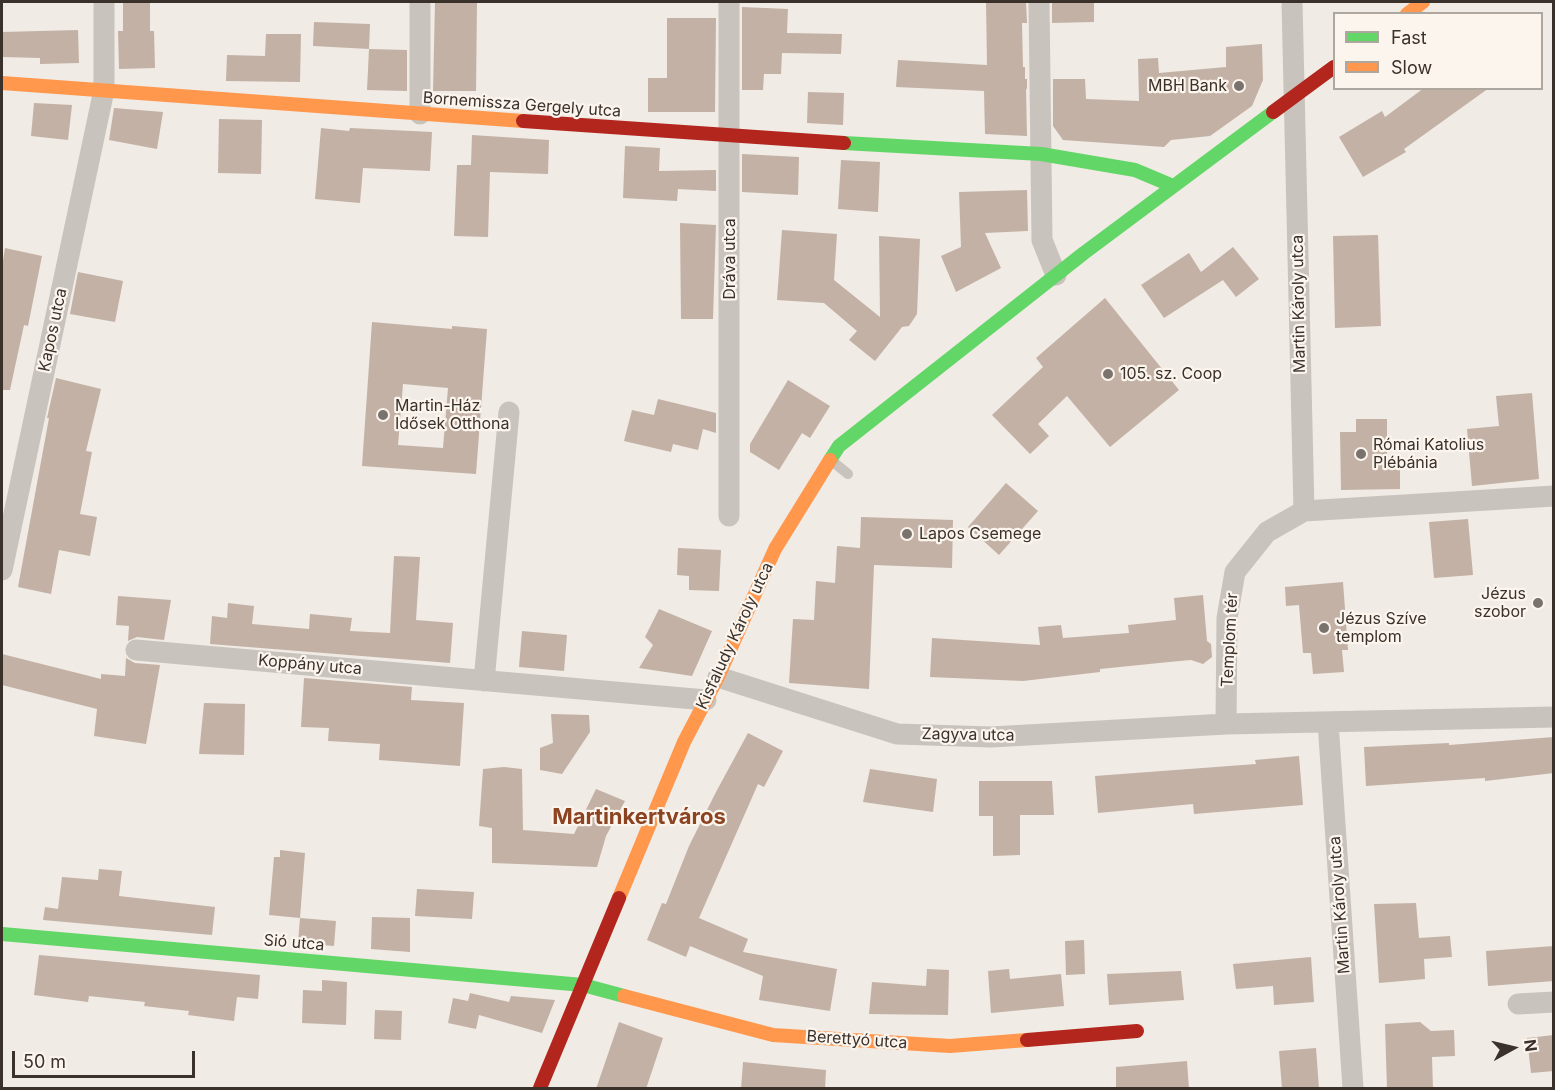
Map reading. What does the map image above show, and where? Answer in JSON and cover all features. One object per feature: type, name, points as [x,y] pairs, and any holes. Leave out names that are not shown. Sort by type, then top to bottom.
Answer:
[{"type":"street","name":"Kapos utca","points":[[2,570],[104,90],[104,2]]},
{"type":"street","points":[[420,2],[420,114]]},
{"type":"street","name":"Dráva utca","points":[[729,2],[729,516]]},
{"type":"street","points":[[1039,2],[1042,240],[1056,275]]},
{"type":"street","name":"Martin Károly utca","points":[[1292,2],[1304,511]]},
{"type":"street","points":[[1410,12],[1423,2]]},
{"type":"street","name":"Kisfaludy Károly utca","points":[[540,1089],[684,742],[718,677],[775,549],[839,446],[1056,275],[1333,68]]},
{"type":"street","name":"Bornemissza Gergely utca","points":[[2,83],[730,136],[1041,154]]},
{"type":"street","points":[[1041,154],[1135,170],[1173,186]]},
{"type":"street","points":[[484,681],[508,412]]},
{"type":"street","name":"Templom tér","points":[[1226,724],[1227,618],[1235,572],[1267,532],[1304,511],[1554,496]]},
{"type":"street","name":"Koppány utca","points":[[136,650],[706,700]]},
{"type":"street","name":"Zagyva utca","points":[[718,677],[897,734],[991,737],[1226,724]]},
{"type":"street","points":[[1226,724],[1554,717]]},
{"type":"street","name":"Martin Károly utca","points":[[1328,722],[1353,1089]]},
{"type":"street","name":"Sió utca","points":[[2,934],[583,985]]},
{"type":"street","name":"Berettyó utca","points":[[583,985],[773,1035],[950,1046],[1137,1031]]},
{"type":"street","points":[[1518,1004],[1554,1002]]},
{"type":"lane","points":[[830,460],[848,474]]},
{"type":"building","points":[[123,2],[150,2],[150,31],[154,31],[155,68],[119,69],[118,31],[123,31]]},
{"type":"building","points":[[435,2],[477,2],[476,91],[433,91]]},
{"type":"building","points":[[986,2],[1026,2],[1027,23],[1022,23],[1023,67],[1025,67],[1025,79],[1027,79],[1027,136],[985,134],[984,91],[896,87],[898,60],[987,65]]},
{"type":"building","points":[[1052,2],[1094,2],[1094,22],[1052,23]]},
{"type":"building","points":[[742,7],[788,9],[787,33],[842,34],[841,54],[782,53],[781,74],[764,74],[763,90],[742,90]]},
{"type":"building","points":[[667,18],[716,18],[715,112],[648,112],[648,78],[667,78]]},
{"type":"building","points":[[314,22],[370,24],[369,49],[313,46]]},
{"type":"building","points":[[78,30],[79,63],[40,64],[40,58],[2,57],[2,32]]},
{"type":"building","points":[[266,34],[301,34],[300,82],[226,81],[227,55],[265,56]]},
{"type":"building","points":[[1262,44],[1263,80],[1252,106],[1210,136],[1171,140],[1164,147],[1063,140],[1053,126],[1053,79],[1085,79],[1086,99],[1139,101],[1138,59],[1158,58],[1159,73],[1226,67],[1226,47]]},
{"type":"building","points":[[369,49],[407,50],[407,91],[367,90]]},
{"type":"building","points":[[1421,90],[1486,90],[1404,149],[1406,152],[1363,177],[1339,137],[1382,111],[1385,117]]},
{"type":"building","points":[[808,92],[844,93],[843,125],[807,123]]},
{"type":"building","points":[[34,103],[72,105],[68,140],[31,136]]},
{"type":"building","points":[[114,108],[163,112],[157,149],[109,140]]},
{"type":"building","points":[[219,119],[262,120],[261,174],[218,173]]},
{"type":"building","points":[[321,128],[349,131],[350,128],[432,132],[430,171],[363,168],[360,203],[315,199]]},
{"type":"building","points":[[472,135],[549,140],[548,174],[490,172],[488,237],[454,236],[457,165],[471,165]]},
{"type":"building","points":[[625,146],[660,148],[659,171],[716,170],[716,191],[678,189],[677,201],[623,198]]},
{"type":"building","points":[[742,154],[799,157],[798,195],[742,192]]},
{"type":"building","points":[[841,160],[880,162],[878,212],[838,209]]},
{"type":"building","points":[[1027,190],[1028,231],[985,233],[1001,268],[956,292],[941,256],[961,247],[959,192]]},
{"type":"building","points":[[680,223],[716,225],[713,319],[681,319]]},
{"type":"building","points":[[782,230],[837,234],[834,280],[880,317],[879,236],[920,239],[917,314],[909,326],[902,327],[875,361],[849,340],[857,331],[824,303],[777,300]]},
{"type":"building","points":[[1378,235],[1381,326],[1335,328],[1333,236]]},
{"type":"building","points":[[1233,247],[1259,279],[1236,297],[1223,280],[1164,318],[1141,285],[1189,253],[1201,272]]},
{"type":"building","points":[[5,248],[42,256],[28,326],[24,325],[10,390],[2,390],[2,267]]},
{"type":"building","points":[[78,272],[123,281],[115,322],[70,314]]},
{"type":"building","name":"105. sz. Coop","points":[[1105,298],[1179,390],[1110,447],[1067,396],[1038,424],[1049,436],[1030,454],[992,415],[1043,367],[1036,358]]},
{"type":"building","name":"Martin-Ház Idősek Otthona","points":[[372,322],[452,329],[452,326],[487,329],[476,474],[362,466]],"holes":[[[403,384],[448,388],[443,448],[398,445]]]},
{"type":"building","points":[[56,378],[101,389],[86,451],[92,452],[80,514],[97,517],[90,556],[59,550],[51,594],[18,587]]},
{"type":"building","points":[[788,380],[830,406],[810,438],[802,433],[779,470],[750,452],[750,444]]},
{"type":"building","points":[[1532,393],[1539,479],[1472,486],[1467,429],[1499,426],[1496,396]]},
{"type":"building","points":[[658,399],[716,413],[716,433],[703,429],[698,450],[673,444],[671,452],[624,441],[632,410],[654,415]]},
{"type":"building","name":"Római Katolius Plébánia","points":[[1356,419],[1387,419],[1387,466],[1400,466],[1400,489],[1341,490],[1340,432],[1356,432]]},
{"type":"building","points":[[1006,483],[1038,511],[999,555],[968,527]]},
{"type":"building","points":[[861,517],[953,520],[952,568],[874,565],[869,689],[789,683],[793,619],[814,620],[816,581],[835,583],[837,546],[860,548]]},
{"type":"building","points":[[1468,519],[1473,575],[1434,578],[1429,522]]},
{"type":"building","points":[[678,548],[721,550],[719,591],[689,590],[689,576],[677,575]]},
{"type":"building","points":[[394,556],[420,557],[416,620],[453,623],[450,663],[210,644],[212,616],[227,618],[228,603],[254,606],[252,624],[309,629],[310,614],[352,618],[350,631],[390,633]]},
{"type":"building","name":"Jézus Szíve templom","points":[[1343,582],[1348,650],[1342,650],[1344,672],[1313,674],[1311,653],[1303,653],[1299,605],[1286,606],[1285,587]]},
{"type":"building","points":[[1203,595],[1207,641],[1211,644],[1212,657],[1203,664],[1191,660],[1169,662],[1100,669],[1100,672],[1023,681],[930,677],[932,638],[1040,645],[1038,627],[1061,625],[1063,638],[1129,633],[1128,625],[1176,620],[1174,598]]},
{"type":"building","points":[[118,596],[171,600],[164,640],[137,637],[128,641],[129,626],[116,625]]},
{"type":"building","points":[[659,609],[712,631],[692,676],[639,668],[653,645],[645,637]]},
{"type":"building","points":[[522,631],[567,635],[564,671],[519,667]]},
{"type":"building","points":[[2,654],[101,679],[101,674],[125,676],[126,658],[135,663],[160,665],[146,744],[94,736],[97,709],[2,685]]},
{"type":"building","points":[[304,678],[412,687],[411,700],[464,703],[460,766],[379,760],[380,744],[328,741],[329,728],[301,727]]},
{"type":"building","points":[[204,703],[245,704],[244,755],[199,754]]},
{"type":"building","points":[[551,714],[589,715],[590,732],[562,774],[540,770],[540,748],[553,743]]},
{"type":"building","points":[[748,733],[783,751],[764,787],[758,784],[699,918],[748,939],[743,952],[837,969],[830,1011],[759,1000],[763,976],[690,946],[686,957],[647,940],[662,903],[666,904],[689,846]]},
{"type":"building","points":[[1554,737],[1554,773],[1485,781],[1485,778],[1366,786],[1364,747],[1449,743],[1449,745]]},
{"type":"building","points":[[1299,756],[1303,805],[1194,814],[1193,804],[1098,813],[1095,776],[1256,764],[1255,760]]},
{"type":"building","points":[[504,767],[522,769],[523,830],[574,834],[596,789],[625,801],[606,836],[597,867],[492,863],[492,828],[479,826],[483,769]]},
{"type":"building","points":[[870,769],[937,779],[933,812],[863,802]]},
{"type":"building","points":[[979,781],[1052,781],[1054,815],[1020,815],[1020,855],[993,856],[993,816],[979,816]]},
{"type":"building","points":[[280,850],[305,853],[300,918],[269,915],[274,857],[280,857]]},
{"type":"building","points":[[99,869],[122,871],[119,896],[215,907],[212,935],[43,920],[45,907],[58,909],[62,877],[98,880]]},
{"type":"building","points":[[417,889],[474,892],[472,919],[415,916]]},
{"type":"building","points":[[1416,903],[1419,938],[1450,936],[1452,957],[1424,959],[1425,979],[1379,983],[1374,904]]},
{"type":"building","points":[[372,917],[410,918],[410,952],[371,949]]},
{"type":"building","points":[[300,918],[336,921],[334,946],[298,943]]},
{"type":"building","points":[[1084,940],[1085,974],[1066,975],[1065,941]]},
{"type":"building","points":[[1554,946],[1554,981],[1488,986],[1486,951]]},
{"type":"building","points":[[39,955],[260,975],[258,999],[237,997],[234,1021],[188,1015],[189,1011],[144,1006],[145,1002],[89,996],[88,1002],[34,995]]},
{"type":"building","points":[[1311,957],[1314,1002],[1274,1005],[1273,986],[1236,989],[1233,964]]},
{"type":"building","points":[[927,969],[949,970],[948,1015],[869,1014],[872,982],[926,986]]},
{"type":"building","points":[[1009,969],[1010,979],[1061,974],[1064,1006],[991,1013],[988,971]]},
{"type":"building","points":[[1181,971],[1184,1000],[1109,1005],[1107,974]]},
{"type":"building","points":[[322,980],[347,982],[346,1025],[302,1023],[303,990],[322,991]]},
{"type":"building","points":[[470,993],[509,1002],[511,996],[555,1000],[542,1033],[479,1015],[476,1029],[448,1023],[453,998],[468,1001]]},
{"type":"building","points":[[375,1010],[402,1011],[401,1040],[374,1039]]},
{"type":"building","points":[[619,1022],[663,1038],[646,1089],[596,1089]]},
{"type":"building","points":[[1420,1022],[1431,1031],[1454,1030],[1455,1056],[1432,1057],[1433,1089],[1387,1089],[1385,1024]]},
{"type":"building","points":[[1554,1035],[1554,1071],[1531,1073],[1527,1038]]},
{"type":"building","points":[[1316,1048],[1319,1089],[1282,1089],[1279,1051]]},
{"type":"building","points":[[1187,1061],[1189,1089],[1116,1089],[1116,1067]]},
{"type":"building","points":[[743,1062],[826,1070],[825,1089],[741,1089]]},
{"type":"traffic: fast","points":[[830,460],[839,446],[1084,253],[1273,112]]},
{"type":"traffic: fast","points":[[844,143],[1041,154],[1135,170],[1173,186]]},
{"type":"traffic: fast","points":[[2,934],[583,985],[624,996]]},
{"type":"traffic: slow","points":[[1410,12],[1423,2]]},
{"type":"traffic: slow","points":[[2,83],[523,121]]},
{"type":"traffic: slow","points":[[619,898],[684,742],[718,677],[775,549],[830,460]]},
{"type":"traffic: slow","points":[[624,996],[773,1035],[950,1046],[1027,1040]]},
{"type":"traffic: jam","points":[[1273,112],[1333,68]]},
{"type":"traffic: jam","points":[[523,121],[844,143]]},
{"type":"traffic: jam","points":[[540,1088],[619,898]]},
{"type":"traffic: jam","points":[[1027,1040],[1137,1031]]},
{"type":"place","name":"MBH Bank","points":[[1239,86]]},
{"type":"place","name":"105. sz. Coop","points":[[1108,374]]},
{"type":"place","name":"Martin-Ház Idősek Otthona","points":[[383,415]]},
{"type":"place","name":"Római Katolius Plébánia","points":[[1361,454]]},
{"type":"place","name":"Lapos Csemege","points":[[907,534]]},
{"type":"place","name":"Jézus szobor","points":[[1538,603]]},
{"type":"place","name":"Jézus Szíve templom","points":[[1324,628]]},
{"type":"district","name":"Martinkertváros","points":[[639,817]]}]
